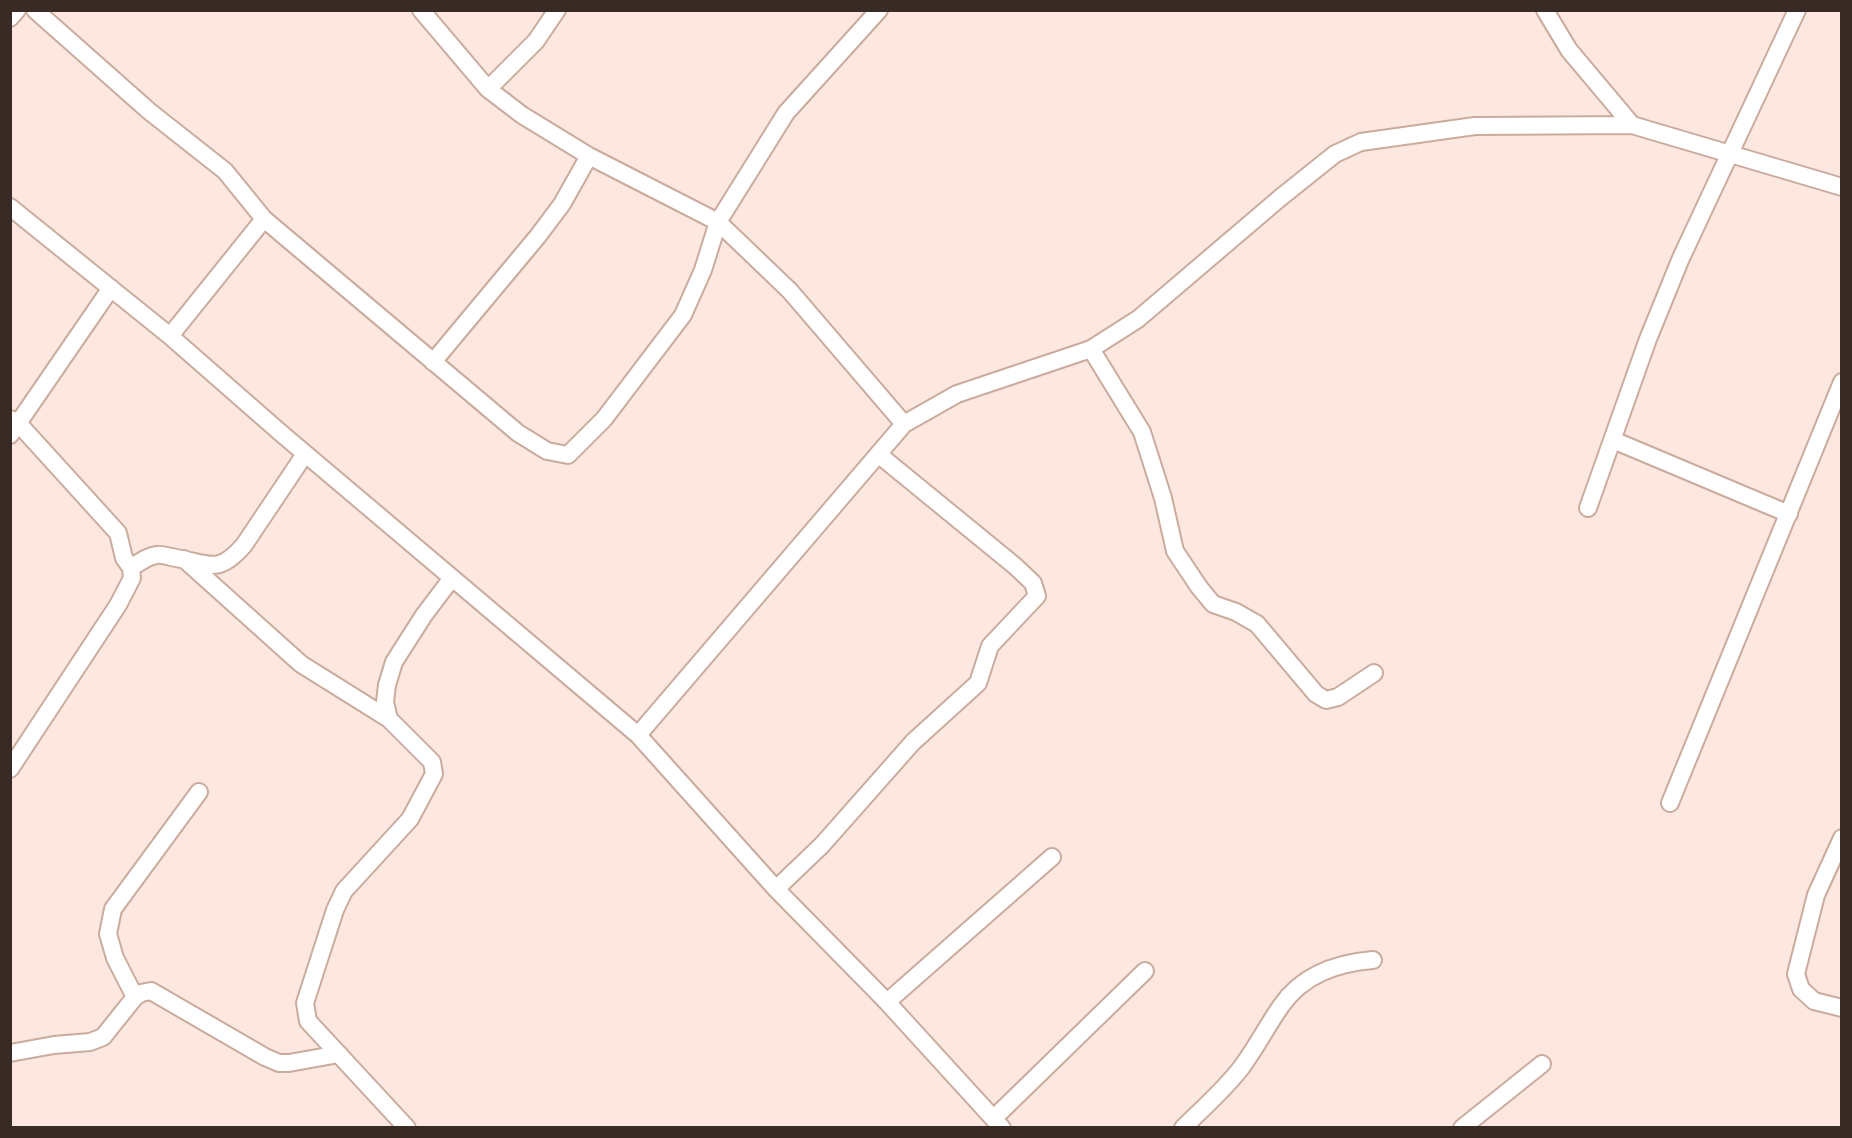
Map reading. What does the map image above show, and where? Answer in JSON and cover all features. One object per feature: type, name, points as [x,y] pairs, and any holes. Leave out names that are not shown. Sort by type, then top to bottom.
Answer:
[{"type":"street","points":[[10,18],[17,10]]},
{"type":"street","points":[[35,10],[149,111],[225,171],[264,219],[518,433],[547,451],[568,455],[603,419],[683,315],[703,270],[718,222],[786,114],[879,10]]},
{"type":"street","points":[[421,10],[488,89],[522,115],[590,156],[718,222],[790,291],[904,424]]},
{"type":"street","points":[[488,89],[536,41],[556,10]]},
{"type":"street","points":[[1545,10],[1569,50],[1632,125]]},
{"type":"street","points":[[1588,508],[1656,318],[1681,258],[1797,10]]},
{"type":"street","points":[[638,735],[904,424],[957,394],[1092,349],[1138,320],[1335,154],[1361,142],[1475,126],[1632,125],[1842,187]]},
{"type":"street","points":[[433,362],[538,236],[562,204],[590,156]]},
{"type":"street","points":[[10,207],[170,336],[305,454],[638,735],[776,889],[887,1002],[998,1123],[1145,971]]},
{"type":"street","points":[[170,336],[264,219]]},
{"type":"street","points":[[10,769],[118,605],[132,578],[131,568],[124,558],[118,533],[13,426],[111,288]]},
{"type":"street","points":[[1092,349],[1142,432],[1163,498],[1175,551],[1213,604],[1236,612],[1257,624],[1316,694],[1326,700],[1338,697],[1374,673]]},
{"type":"street","points":[[1670,803],[1842,382]]},
{"type":"street","points":[[1613,440],[1789,514]]},
{"type":"street","points":[[131,568],[142,560],[158,555],[220,566],[233,558],[305,454]]},
{"type":"street","points":[[776,889],[822,845],[913,742],[978,682],[990,646],[1037,596],[1034,583],[1015,566],[878,454]]},
{"type":"street","points":[[184,559],[301,664],[388,718],[432,762],[434,774],[410,819],[358,873],[344,891],[335,910],[305,1003],[308,1021],[407,1128]]},
{"type":"street","points":[[388,718],[385,702],[394,662],[424,615],[452,578]]},
{"type":"street","points":[[135,997],[115,958],[108,934],[113,909],[199,792]]},
{"type":"street","points":[[1842,838],[1816,895],[1796,974],[1801,989],[1815,1001],[1842,1008]]},
{"type":"street","points":[[887,1002],[1052,857]]},
{"type":"street","points":[[1183,1128],[1241,1069],[1282,1005],[1302,982],[1324,970],[1347,962],[1373,960]]},
{"type":"street","points":[[10,1053],[54,1045],[90,1042],[103,1037],[135,997],[151,990],[256,1052],[279,1063],[339,1054]]},
{"type":"street","points":[[1462,1128],[1542,1064]]}]
